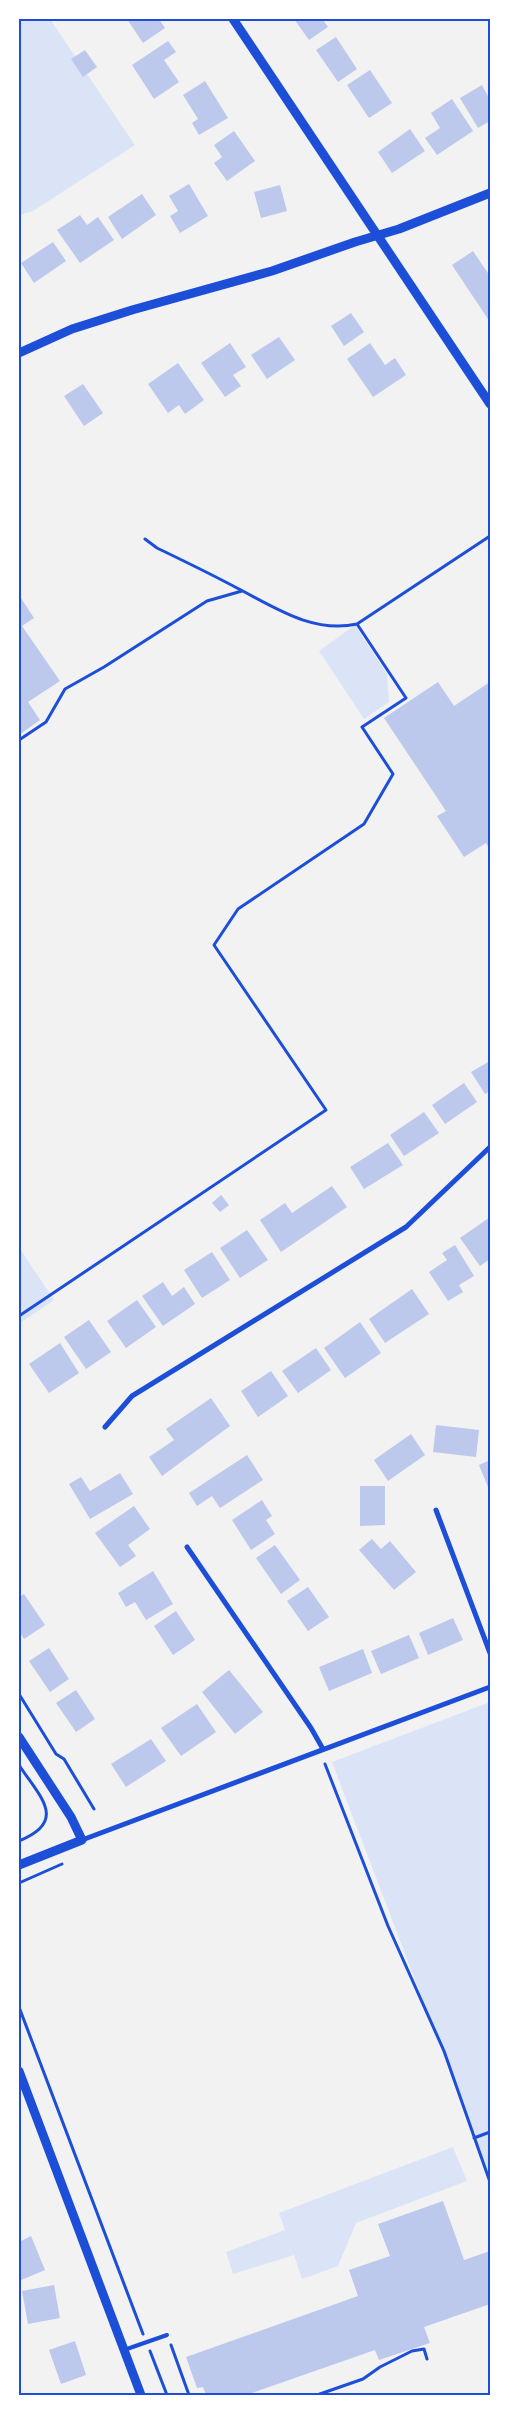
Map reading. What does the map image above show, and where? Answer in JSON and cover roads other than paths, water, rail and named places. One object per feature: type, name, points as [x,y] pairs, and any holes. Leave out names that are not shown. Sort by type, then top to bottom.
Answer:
[{"type":"street","points":[[233,19],[490,404]]},
{"type":"street","points":[[19,353],[72,329],[123,312],[272,271],[378,236],[490,193]]},
{"type":"street","points":[[105,1427],[132,1396],[406,1227],[490,1147]]},
{"type":"street","points":[[436,1510],[490,1653]]},
{"type":"street","points":[[187,1547],[311,1728],[323,1749]]},
{"type":"street","points":[[19,1865],[490,1687]]},
{"type":"street","points":[[19,1737],[71,1817],[82,1840]]},
{"type":"street","points":[[19,2071],[141,2395]]},
{"type":"lane","points":[[124,2350],[167,2335]]}]
